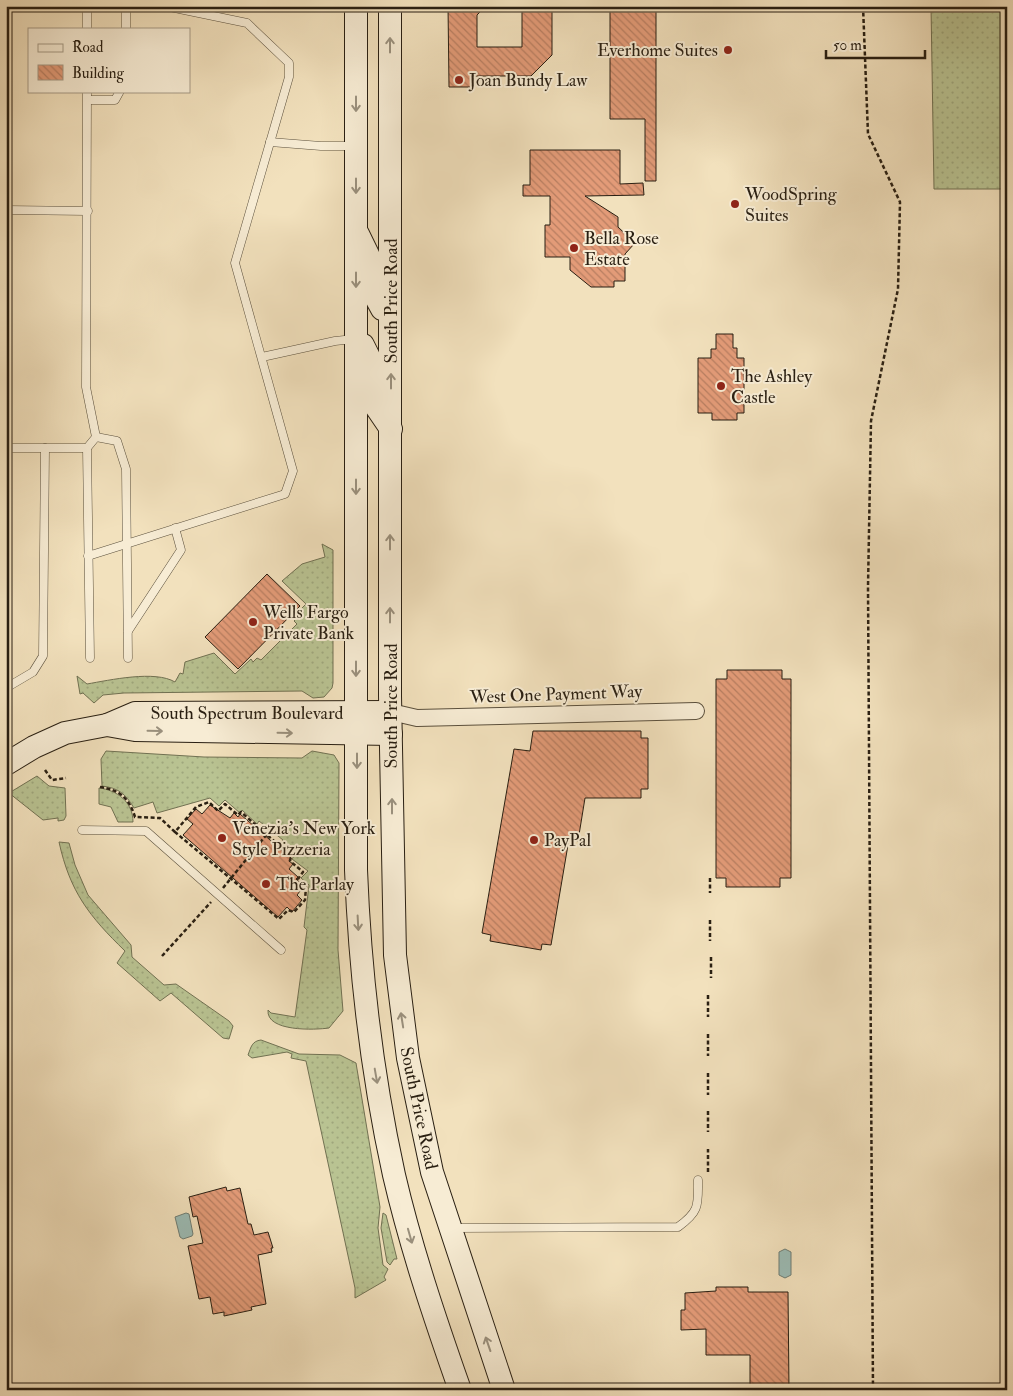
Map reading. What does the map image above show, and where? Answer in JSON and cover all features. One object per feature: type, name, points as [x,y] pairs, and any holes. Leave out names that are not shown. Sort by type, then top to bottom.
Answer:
[{"type":"main road","name":"South Price Road","points":[[356,6],[356,723],[358,920],[372,1054],[394,1175],[425,1288],[460,1390]]},
{"type":"main road","name":"South Price Road","points":[[390,6],[392,909],[399,1002],[418,1114],[432,1172],[504,1390]]},
{"type":"main road","points":[[356,231],[375,269],[376,298],[380,306],[391,315]]},
{"type":"main road","points":[[356,339],[369,357],[376,407],[391,430]]},
{"type":"main road","name":"South Spectrum Boulevard","points":[[6,764],[34,746],[65,733],[106,725],[135,730],[356,723],[391,712]]},
{"type":"main road","name":"South Spectrum Boulevard","points":[[356,723],[391,734]]},
{"type":"street","name":"West One Payment Way","points":[[391,712],[417,718],[696,711]]},
{"type":"street","points":[[391,734],[417,718]]},
{"type":"lane","points":[[87,6],[87,28]]},
{"type":"lane","points":[[126,6],[126,28]]},
{"type":"lane","points":[[88,556],[285,494],[293,470],[235,263],[289,77],[289,64],[248,23],[165,6]]},
{"type":"lane","points":[[88,92],[86,387],[96,437]]},
{"type":"lane","points":[[88,100],[116,100],[120,92]]},
{"type":"lane","points":[[270,142],[321,146],[356,146]]},
{"type":"lane","points":[[6,210],[88,211]]},
{"type":"lane","points":[[262,357],[335,341],[356,339]]},
{"type":"lane","points":[[90,658],[87,448],[96,437]]},
{"type":"lane","points":[[96,437],[117,441],[126,469],[128,658]]},
{"type":"lane","points":[[6,448],[87,448]]},
{"type":"lane","points":[[6,688],[33,672],[43,656],[45,448]]},
{"type":"lane","points":[[128,631],[181,550],[175,528]]},
{"type":"lane","points":[[82,830],[146,831],[219,893],[281,950]]},
{"type":"lane","points":[[450,1228],[678,1227],[693,1216],[698,1202],[698,1180]]},
{"type":"path","points":[[863,6],[868,134],[900,202],[898,288],[871,421],[868,597],[873,1390]]},
{"type":"path","points":[[44,770],[52,780],[66,778]]},
{"type":"path","points":[[100,787],[114,790],[125,796],[135,817],[160,818],[175,832],[279,919],[288,910],[294,912],[304,900],[306,887],[298,879],[303,872],[290,861],[291,856],[241,812],[238,815],[225,804],[218,811],[209,802],[196,807],[175,832]]},
{"type":"path","points":[[162,956],[219,893],[267,834]]},
{"type":"path","points":[[710,878],[710,893]]},
{"type":"path","points":[[710,920],[710,941]]},
{"type":"path","points":[[711,957],[711,978]]},
{"type":"path","points":[[708,995],[708,1017]]},
{"type":"path","points":[[708,1034],[708,1056]]},
{"type":"path","points":[[708,1073],[708,1095]]},
{"type":"path","points":[[708,1111],[708,1132]]},
{"type":"path","points":[[708,1149],[708,1172]]},
{"type":"green space","points":[[931,6],[1007,6],[1007,189],[934,189]]},
{"type":"green space","points":[[322,544],[333,550],[333,683],[332,688],[324,697],[313,698],[302,691],[124,693],[103,695],[94,703],[83,693],[80,694],[77,676],[87,684],[144,676],[166,678],[175,682],[180,673],[183,674],[185,662],[214,653],[235,674],[251,659],[253,662],[257,658],[261,660],[297,624],[294,621],[297,618],[294,616],[306,604],[282,581],[302,564],[325,557]]},
{"type":"green space","points":[[106,751],[204,757],[302,758],[312,751],[334,755],[339,763],[338,950],[343,1011],[329,1028],[303,1029],[283,1026],[269,1017],[268,1010],[271,1013],[295,1017],[307,930],[304,927],[309,885],[301,878],[308,871],[292,859],[294,856],[280,844],[283,840],[259,821],[257,824],[242,810],[240,813],[225,800],[219,806],[210,798],[157,813],[153,802],[134,808],[121,792],[102,786],[101,759]]},
{"type":"green space","points":[[37,776],[49,786],[65,788],[66,816],[64,820],[58,821],[58,818],[43,820],[9,793]]},
{"type":"green space","points":[[99,788],[112,791],[123,798],[130,809],[133,822],[118,822],[111,807],[99,804]]},
{"type":"green space","points":[[59,842],[69,843],[75,865],[88,895],[131,945],[132,957],[164,985],[176,984],[229,1021],[233,1026],[229,1039],[223,1038],[171,993],[160,1001],[117,963],[125,951],[91,914],[75,889]]},
{"type":"green space","points":[[261,1040],[299,1054],[340,1055],[356,1063],[380,1207],[378,1228],[383,1265],[388,1269],[384,1277],[386,1280],[355,1298],[355,1288],[306,1061],[291,1058],[292,1054],[287,1052],[252,1058],[248,1055],[251,1047],[254,1043]]},
{"type":"green space","points":[[383,1213],[386,1215],[397,1259],[394,1259],[390,1265],[387,1262],[381,1228]]},
{"type":"water","points":[[186,1213],[189,1214],[193,1234],[183,1239],[180,1237],[175,1217]]},
{"type":"water","points":[[785,1249],[791,1252],[791,1275],[785,1278],[779,1275],[779,1252]]},
{"type":"building","points":[[448,6],[486,6],[477,15],[477,47],[522,47],[522,6],[552,6],[552,55],[531,76],[472,76],[472,87],[449,87]]},
{"type":"building","points":[[610,6],[656,6],[656,181],[645,181],[645,119],[610,119]]},
{"type":"building","points":[[530,150],[620,150],[620,184],[643,183],[644,195],[585,196],[618,217],[618,227],[635,243],[625,254],[625,281],[614,281],[614,287],[591,287],[570,270],[570,257],[545,257],[545,225],[550,225],[550,196],[523,196],[523,185],[530,185]]},
{"type":"building","name":"The Ashley Castle","points":[[716,334],[733,334],[733,348],[737,348],[737,358],[744,358],[744,413],[737,413],[737,420],[712,420],[712,413],[698,413],[698,358],[711,358],[711,349],[716,349]]},
{"type":"building","name":"Wells Fargo Private Bank","points":[[267,574],[300,606],[238,669],[205,637]]},
{"type":"building","points":[[727,670],[782,670],[782,679],[791,679],[791,878],[780,878],[780,887],[726,887],[726,878],[716,878],[716,679],[727,679]]},
{"type":"building","name":"PayPal","points":[[533,731],[641,731],[641,738],[648,738],[648,789],[641,789],[641,798],[585,798],[578,841],[569,839],[551,945],[542,944],[541,950],[490,941],[491,935],[482,933],[514,749],[530,751]]},
{"type":"building","points":[[210,805],[230,818],[234,813],[238,817],[240,814],[291,858],[289,861],[293,864],[289,869],[304,886],[297,895],[302,900],[292,912],[287,907],[278,917],[183,835],[193,824],[187,819],[196,809],[202,814]]},
{"type":"building","points":[[226,1187],[227,1191],[240,1188],[248,1224],[251,1224],[254,1235],[268,1232],[273,1248],[271,1248],[272,1252],[258,1255],[266,1304],[251,1307],[252,1310],[224,1316],[224,1312],[213,1314],[210,1297],[199,1299],[188,1246],[203,1243],[197,1216],[193,1217],[189,1197]]},
{"type":"building","points":[[716,1287],[748,1287],[748,1292],[788,1292],[789,1390],[750,1390],[750,1355],[706,1355],[706,1329],[681,1330],[681,1310],[685,1310],[685,1293],[716,1291]]},
{"type":"place","name":"Everhome Suites","points":[[728,50]]},
{"type":"place","name":"Joan Bundy Law","points":[[459,80]]},
{"type":"place","name":"WoodSpring Suites","points":[[735,204]]},
{"type":"place","name":"Bella Rose Estate","points":[[574,248]]},
{"type":"place","name":"The Ashley Castle","points":[[721,386]]},
{"type":"place","name":"Wells Fargo Private Bank","points":[[253,622]]},
{"type":"place","name":"Venezia's New York Style Pizzeria","points":[[222,838]]},
{"type":"place","name":"PayPal","points":[[534,840]]},
{"type":"place","name":"The Parlay","points":[[266,884]]}]
